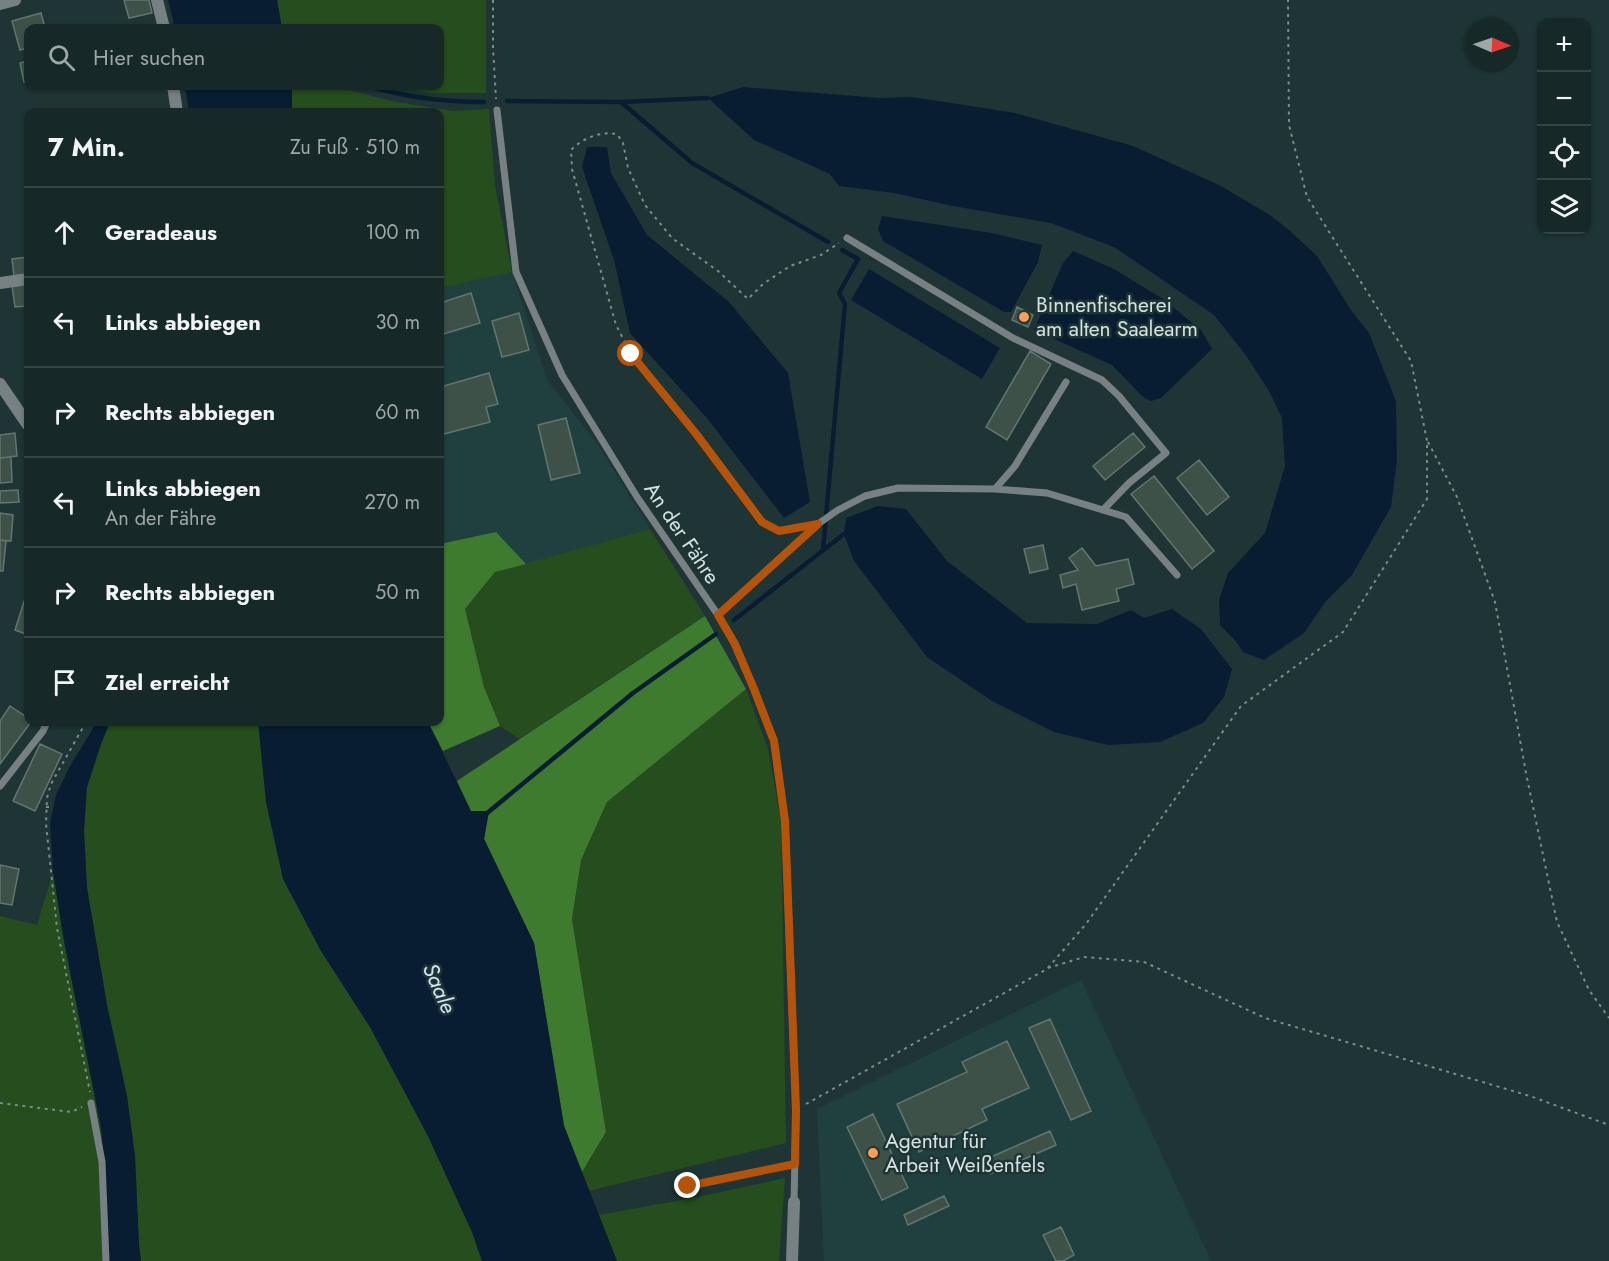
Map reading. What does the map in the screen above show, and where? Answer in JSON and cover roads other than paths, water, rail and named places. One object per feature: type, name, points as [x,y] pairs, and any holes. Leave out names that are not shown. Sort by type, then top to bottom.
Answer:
[{"type":"street","points":[[0,4],[15,0]]},
{"type":"street","points":[[157,0],[163,24]]},
{"type":"street","points":[[174,90],[176,108]]},
{"type":"street","points":[[0,283],[24,280]]},
{"type":"street","points":[[0,384],[24,419]]},
{"type":"street","points":[[792,1261],[794,1202]]},
{"type":"lane","name":"An der Fähre","points":[[496,110],[516,272],[562,375],[637,497],[718,615],[735,644],[774,741],[785,821],[796,1110],[794,1202]]},
{"type":"lane","points":[[847,238],[1013,338],[1102,380],[1119,396],[1166,453],[1129,483],[1102,510]]},
{"type":"lane","points":[[995,489],[1015,466],[1066,382]]},
{"type":"lane","points":[[718,615],[832,514],[865,496],[898,488],[995,489],[1047,493],[1126,517],[1177,575]]},
{"type":"lane","points":[[0,786],[45,726]]},
{"type":"lane","points":[[91,1103],[102,1162],[106,1261]]},
{"type":"water","points":[[168,0],[277,0],[281,24],[174,24]]},
{"type":"water","points":[[743,87],[879,98],[911,97],[945,102],[1015,113],[1133,146],[1219,185],[1270,215],[1317,256],[1351,310],[1369,333],[1396,401],[1397,460],[1391,507],[1352,575],[1326,601],[1304,633],[1264,660],[1243,652],[1220,625],[1219,600],[1228,573],[1265,533],[1285,466],[1282,418],[1269,391],[1245,354],[1214,315],[1114,247],[1051,223],[894,193],[839,186],[830,174],[754,140],[708,98]]},
{"type":"water","points":[[186,90],[292,90],[292,108],[188,108]]},
{"type":"water","points":[[587,147],[607,147],[611,173],[647,235],[729,302],[788,373],[810,502],[784,518],[706,417],[630,333],[614,260],[582,167]]},
{"type":"water","points":[[882,216],[992,233],[1042,245],[1038,262],[1011,312],[1004,312],[883,241],[878,229]]},
{"type":"water","points":[[1073,251],[1114,269],[1163,299],[1201,330],[1212,349],[1161,398],[1151,401],[1143,397],[1112,365],[1034,330],[1063,263]]},
{"type":"water","points":[[869,269],[1000,348],[982,379],[851,300]]},
{"type":"water","points":[[878,506],[906,509],[947,561],[1027,623],[1097,624],[1131,610],[1144,618],[1172,609],[1201,629],[1232,669],[1224,697],[1203,723],[1160,742],[1108,745],[1054,732],[992,701],[927,657],[854,561],[844,534],[846,518]]},
{"type":"water","points":[[95,726],[108,726],[87,787],[84,831],[87,888],[107,1005],[127,1096],[135,1156],[141,1261],[108,1261],[101,1128],[64,941],[53,872],[50,823],[56,795],[70,766]]},
{"type":"water","name":"Saale","points":[[258,726],[430,726],[471,811],[489,811],[484,839],[534,943],[564,1126],[617,1261],[482,1261],[472,1232],[428,1136],[370,1027],[321,951],[283,879],[266,802]]},
{"type":"waterway","points":[[384,90],[426,98],[484,102]]},
{"type":"waterway","points":[[507,101],[621,102],[708,98]]},
{"type":"waterway","points":[[621,102],[692,163],[828,242]]},
{"type":"waterway","points":[[823,550],[845,304],[839,293],[858,259],[842,250]]},
{"type":"waterway","points":[[734,620],[844,534]]},
{"type":"waterway","points":[[486,814],[633,693],[716,634]]},
{"type":"place","name":"Binnenfischerei am alten Saalearm","points":[[1024,317]]},
{"type":"place","name":"Agentur für Arbeit Weißenfels","points":[[873,1153]]}]
